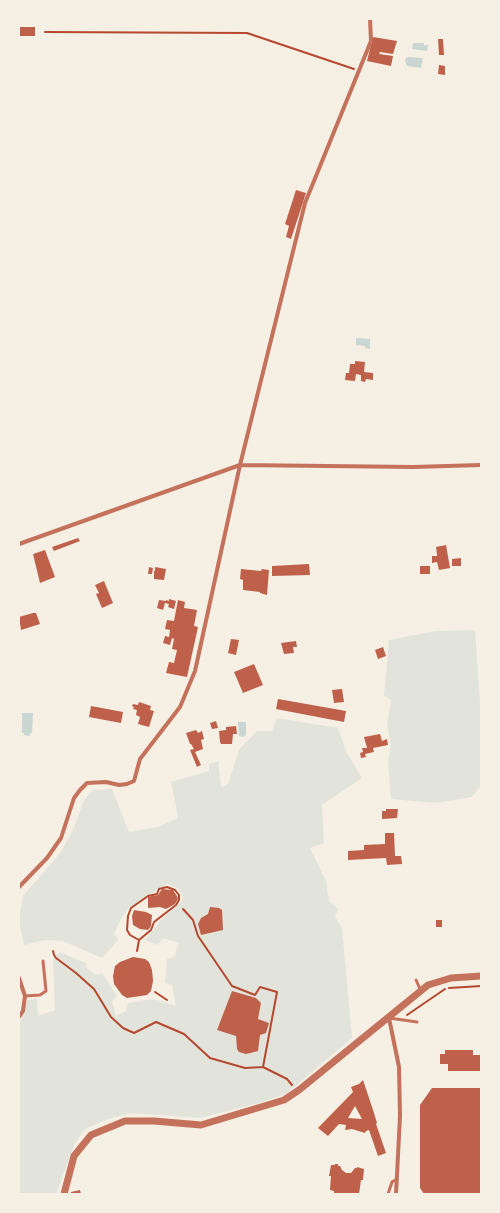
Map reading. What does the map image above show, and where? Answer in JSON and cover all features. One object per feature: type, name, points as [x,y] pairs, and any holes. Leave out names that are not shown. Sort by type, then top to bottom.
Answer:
[{"type":"street","points":[[19,887],[47,858],[61,838],[74,798],[80,790],[88,783],[106,782],[119,785],[127,784],[134,780],[140,759],[180,707],[194,671],[240,465],[305,203],[371,41],[370,19]]},
{"type":"street","points":[[19,544],[240,465],[481,465]]},
{"type":"street","points":[[64,1194],[74,1156],[91,1136],[98,1132],[125,1121],[201,1125],[284,1100],[299,1090],[428,985],[451,978],[481,976]]},
{"type":"street","points":[[19,978],[25,996],[22,1011],[19,1017]]},
{"type":"street","points":[[391,1016],[399,1066],[400,1116],[396,1194]]},
{"type":"lane","points":[[25,996],[40,995],[46,991],[43,961]]},
{"type":"lane","points":[[416,980],[421,991]]},
{"type":"lane","points":[[391,1016],[417,1022]]},
{"type":"lane","points":[[388,1194],[392,1182],[397,1179]]},
{"type":"path","points":[[45,32],[247,33],[359,71]]},
{"type":"path","points":[[137,951],[139,940],[151,930],[154,922],[176,905],[180,895],[175,890],[167,888],[159,889],[157,894],[148,896],[131,908],[128,916],[127,930],[130,935],[139,940]]},
{"type":"path","points":[[183,909],[193,920],[198,936],[232,986],[255,995],[260,987],[277,992],[263,1067]]},
{"type":"path","points":[[53,951],[56,958],[76,973],[94,990],[111,1017],[123,1028],[134,1033],[156,1022],[184,1034],[210,1058],[245,1068],[263,1067],[287,1079],[299,1090]]},
{"type":"path","points":[[391,1016],[407,1015],[446,988],[481,986]]},
{"type":"path","points":[[155,992],[167,1000]]},
{"type":"shaded area","points":[[413,43],[424,43],[424,46],[428,45],[427,51],[412,49]]},
{"type":"shaded area","points":[[407,57],[423,58],[421,68],[407,66],[405,60]]},
{"type":"shaded area","points":[[356,338],[370,339],[370,349],[365,348],[365,346],[356,345]]},
{"type":"shaded area","points":[[475,630],[481,716],[481,785],[472,797],[436,803],[391,799],[388,761],[391,744],[387,725],[391,700],[384,696],[389,640],[436,631]]},
{"type":"shaded area","points":[[22,713],[33,713],[32,733],[30,733],[30,736],[22,733]]},
{"type":"shaded area","points":[[277,718],[338,728],[347,753],[362,778],[322,805],[324,843],[310,848],[326,881],[329,901],[338,909],[335,917],[342,928],[352,1038],[286,1094],[259,1103],[200,1118],[131,1113],[108,1119],[85,1129],[75,1143],[56,1194],[19,1194],[19,1027],[27,1000],[37,999],[38,1016],[55,1010],[53,959],[60,952],[87,964],[85,967],[96,975],[102,973],[117,996],[112,1002],[116,1016],[126,1011],[128,1003],[154,999],[176,1006],[172,985],[165,983],[167,959],[174,957],[179,943],[163,938],[158,945],[145,940],[160,921],[182,901],[183,896],[177,888],[167,884],[129,908],[121,919],[114,934],[118,940],[102,958],[63,941],[45,940],[24,945],[19,920],[23,896],[60,853],[73,830],[84,800],[93,790],[112,789],[129,832],[158,827],[178,818],[171,782],[209,771],[209,764],[218,761],[221,787],[228,784],[239,750],[257,731],[272,731]]},
{"type":"shaded area","points":[[238,722],[246,722],[246,735],[243,737],[239,736]]},
{"type":"building","points":[[19,27],[35,27],[35,36],[19,36]]},
{"type":"building","points":[[373,37],[397,41],[393,54],[380,52],[379,54],[393,56],[391,66],[367,61]]},
{"type":"building","points":[[438,39],[443,39],[444,55],[439,55]]},
{"type":"building","points":[[439,65],[445,66],[445,75],[438,74]]},
{"type":"building","points":[[296,190],[306,193],[291,239],[286,237],[289,226],[285,224]]},
{"type":"building","points":[[355,361],[365,362],[364,372],[373,373],[373,380],[366,379],[365,382],[361,381],[361,375],[356,374],[355,381],[345,380],[346,373],[349,373],[350,364],[355,364]]},
{"type":"building","points":[[78,538],[80,541],[54,551],[52,547]]},
{"type":"building","points":[[446,545],[450,568],[439,570],[437,562],[432,563],[432,556],[437,556],[436,547]]},
{"type":"building","points":[[45,550],[55,577],[40,583],[33,554]]},
{"type":"building","points":[[461,558],[461,566],[452,566],[452,559]]},
{"type":"building","points":[[309,564],[310,575],[272,576],[272,566]]},
{"type":"building","points":[[420,566],[430,566],[430,574],[420,574]]},
{"type":"building","points":[[149,567],[153,568],[152,574],[148,574]]},
{"type":"building","points":[[155,567],[166,569],[164,580],[154,579]]},
{"type":"building","points":[[241,569],[261,571],[262,569],[269,570],[267,595],[260,592],[243,590],[243,580],[240,579]]},
{"type":"building","points":[[104,581],[113,603],[102,608],[96,594],[99,593],[95,585]]},
{"type":"building","points":[[169,599],[176,601],[174,609],[168,607],[169,604],[165,603],[163,610],[157,608],[159,600],[169,601]]},
{"type":"building","points":[[178,600],[185,602],[184,608],[197,610],[194,626],[198,627],[187,677],[166,673],[169,662],[174,663],[177,650],[172,649],[174,639],[172,638],[170,645],[163,643],[165,636],[169,637],[170,630],[165,629],[167,620],[174,621]]},
{"type":"building","points":[[36,613],[40,624],[21,630],[19,617]]},
{"type":"building","points":[[231,639],[239,640],[236,655],[228,653]]},
{"type":"building","points":[[296,641],[297,647],[293,647],[294,653],[284,654],[281,643]]},
{"type":"building","points":[[383,647],[386,656],[378,659],[375,650]]},
{"type":"building","points":[[254,664],[263,685],[243,693],[234,672]]},
{"type":"building","points":[[342,689],[344,702],[334,703],[332,690]]},
{"type":"building","points":[[278,699],[346,711],[344,722],[276,709]]},
{"type":"building","points":[[139,702],[151,706],[150,710],[154,711],[149,727],[138,724],[140,717],[136,715],[137,710],[133,709],[134,707],[132,706],[133,704],[138,705]]},
{"type":"building","points":[[91,706],[123,712],[121,723],[89,717]]},
{"type":"building","points":[[216,721],[218,728],[212,729],[210,723]]},
{"type":"building","points":[[236,726],[237,734],[233,734],[232,744],[221,744],[219,731],[226,730],[226,727]]},
{"type":"building","points":[[196,730],[198,733],[202,731],[204,739],[201,740],[203,749],[195,752],[201,765],[197,767],[190,750],[194,749],[190,744],[186,733]]},
{"type":"building","points":[[380,734],[382,741],[387,739],[388,745],[373,748],[374,752],[365,754],[366,757],[361,758],[360,753],[363,752],[362,748],[367,748],[364,737]]},
{"type":"building","points":[[386,809],[398,809],[397,818],[382,819],[382,811],[386,811]]},
{"type":"building","points":[[385,833],[394,833],[395,856],[401,856],[402,864],[387,865],[386,858],[348,860],[348,851],[364,850],[364,845],[385,844]]},
{"type":"building","points":[[162,889],[173,890],[178,899],[175,904],[166,909],[160,907],[148,908],[148,897],[158,895]]},
{"type":"building","points":[[210,907],[219,908],[222,910],[223,930],[201,935],[198,924],[201,918],[208,914]]},
{"type":"building","points":[[134,910],[146,912],[152,915],[151,926],[148,930],[140,929],[133,925],[132,916]]},
{"type":"building","points":[[436,920],[442,920],[442,927],[436,927]]},
{"type":"building","points":[[133,957],[145,959],[149,962],[152,970],[153,981],[151,991],[147,995],[127,998],[122,995],[114,984],[113,976],[115,966],[120,962]]},
{"type":"building","points":[[232,991],[256,998],[261,1003],[258,1019],[269,1023],[266,1033],[260,1035],[258,1051],[246,1054],[239,1052],[237,1049],[236,1036],[217,1030]]},
{"type":"building","points":[[445,1050],[473,1050],[473,1055],[481,1055],[481,1071],[448,1071],[448,1064],[440,1064],[440,1054],[445,1054]]},
{"type":"building","points":[[363,1080],[386,1153],[378,1156],[369,1130],[365,1133],[352,1129],[345,1130],[346,1125],[339,1124],[328,1136],[318,1128],[353,1092],[351,1087],[359,1084]],"holes":[[[355,1106],[362,1119],[348,1118]]]},
{"type":"building","points":[[432,1088],[481,1088],[481,1194],[424,1194],[420,1188],[420,1105]]},
{"type":"building","points":[[338,1164],[338,1166],[340,1166],[346,1173],[351,1173],[357,1167],[364,1169],[359,1194],[334,1193],[334,1191],[330,1190],[331,1176],[329,1176],[331,1165]]},
{"type":"building","points":[[80,1190],[81,1194],[71,1194],[71,1192]]}]
